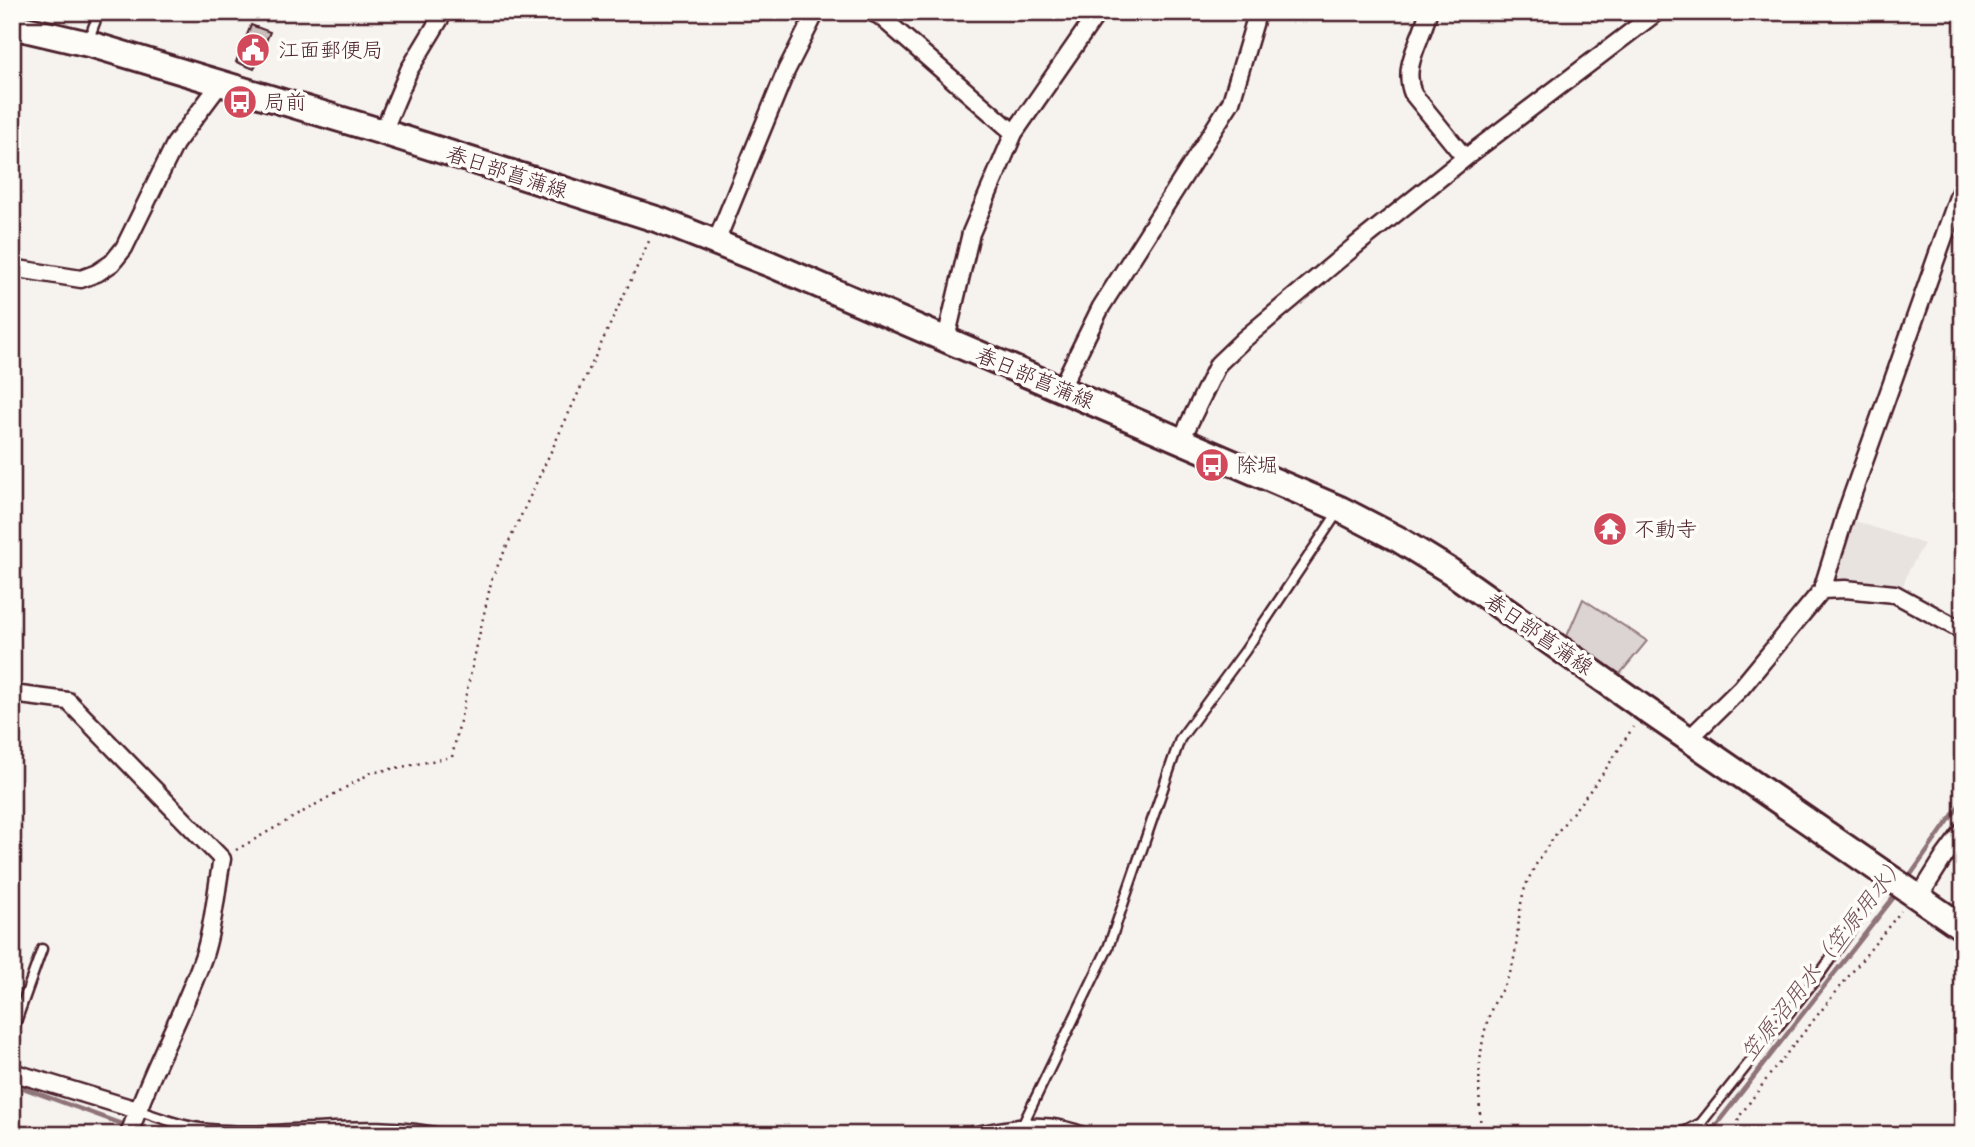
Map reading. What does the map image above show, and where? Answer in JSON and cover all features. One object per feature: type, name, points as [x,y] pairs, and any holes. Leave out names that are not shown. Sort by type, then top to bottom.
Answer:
[{"type":"main road","name":"春日部菖蒲線","points":[[12,26],[87,44],[383,132],[659,220],[946,339],[1340,509],[1398,539],[1450,571],[1963,928]]},
{"type":"street","points":[[383,132],[409,70],[444,12]]},
{"type":"street","points":[[716,242],[786,71],[816,12]]},
{"type":"street","points":[[871,12],[880,16],[1014,133]]},
{"type":"street","points":[[946,339],[971,233],[1014,133],[1098,12]]},
{"type":"street","points":[[1061,388],[1101,307],[1231,102],[1256,12]]},
{"type":"street","points":[[1428,12],[1425,27],[1409,65],[1408,83],[1412,94],[1465,158]]},
{"type":"street","points":[[1181,440],[1218,364],[1242,340],[1465,158],[1657,12]]},
{"type":"street","points":[[12,268],[81,279],[97,273],[111,263],[124,248],[175,144],[220,84]]},
{"type":"street","points":[[1690,738],[1741,688],[1822,590],[1848,507],[1963,183]]},
{"type":"street","points":[[1822,590],[1845,589],[1895,594],[1963,631]]},
{"type":"street","points":[[12,694],[68,701],[222,859],[205,951],[188,997],[132,1123],[12,1072]]},
{"type":"street","points":[[1917,896],[1963,831]]},
{"type":"lane","points":[[87,44],[99,12]]},
{"type":"lane","points":[[1023,1128],[1108,948],[1180,739],[1245,650],[1340,509]]},
{"type":"lane","points":[[1678,1135],[1702,1125],[1819,975],[1889,876]]},
{"type":"lane","points":[[12,1033],[42,949]]},
{"type":"lane","points":[[132,1123],[249,1131],[401,1127],[449,1135]]},
{"type":"lane","points":[[954,1135],[1060,1124],[1091,1135]]},
{"type":"lane","points":[[1702,1125],[1712,1135]]},
{"type":"path","points":[[222,859],[371,773],[452,757],[492,578],[659,220]]},
{"type":"path","points":[[1481,1135],[1478,1079],[1481,1049],[1490,1012],[1510,974],[1518,946],[1520,902],[1529,877],[1559,828],[1600,777],[1645,709]]},
{"type":"path","points":[[1736,1135],[1739,1117],[1768,1077],[1917,896]]},
{"type":"shaded area","points":[[1852,520],[1924,544],[1903,586],[1899,588],[1872,582],[1838,580],[1834,575]]},
{"type":"shaded area","points":[[1583,599],[1647,641],[1615,680],[1564,643]]},
{"type":"building","points":[[251,25],[270,32],[254,69],[236,62]]},
{"type":"waterway","name":"笠原沼用水（笠原用水）","points":[[1907,880],[1963,800]]},
{"type":"waterway","name":"笠原沼用水（笠原用水）","points":[[1709,1134],[1897,893]]},
{"type":"waterway","points":[[12,1084],[160,1135]]},
{"type":"place","name":"江面郵便局","points":[[253,50]]},
{"type":"place","name":"局前","points":[[240,102]]},
{"type":"place","name":"除堀","points":[[1212,465]]},
{"type":"place","name":"不動寺","points":[[1610,529]]}]
